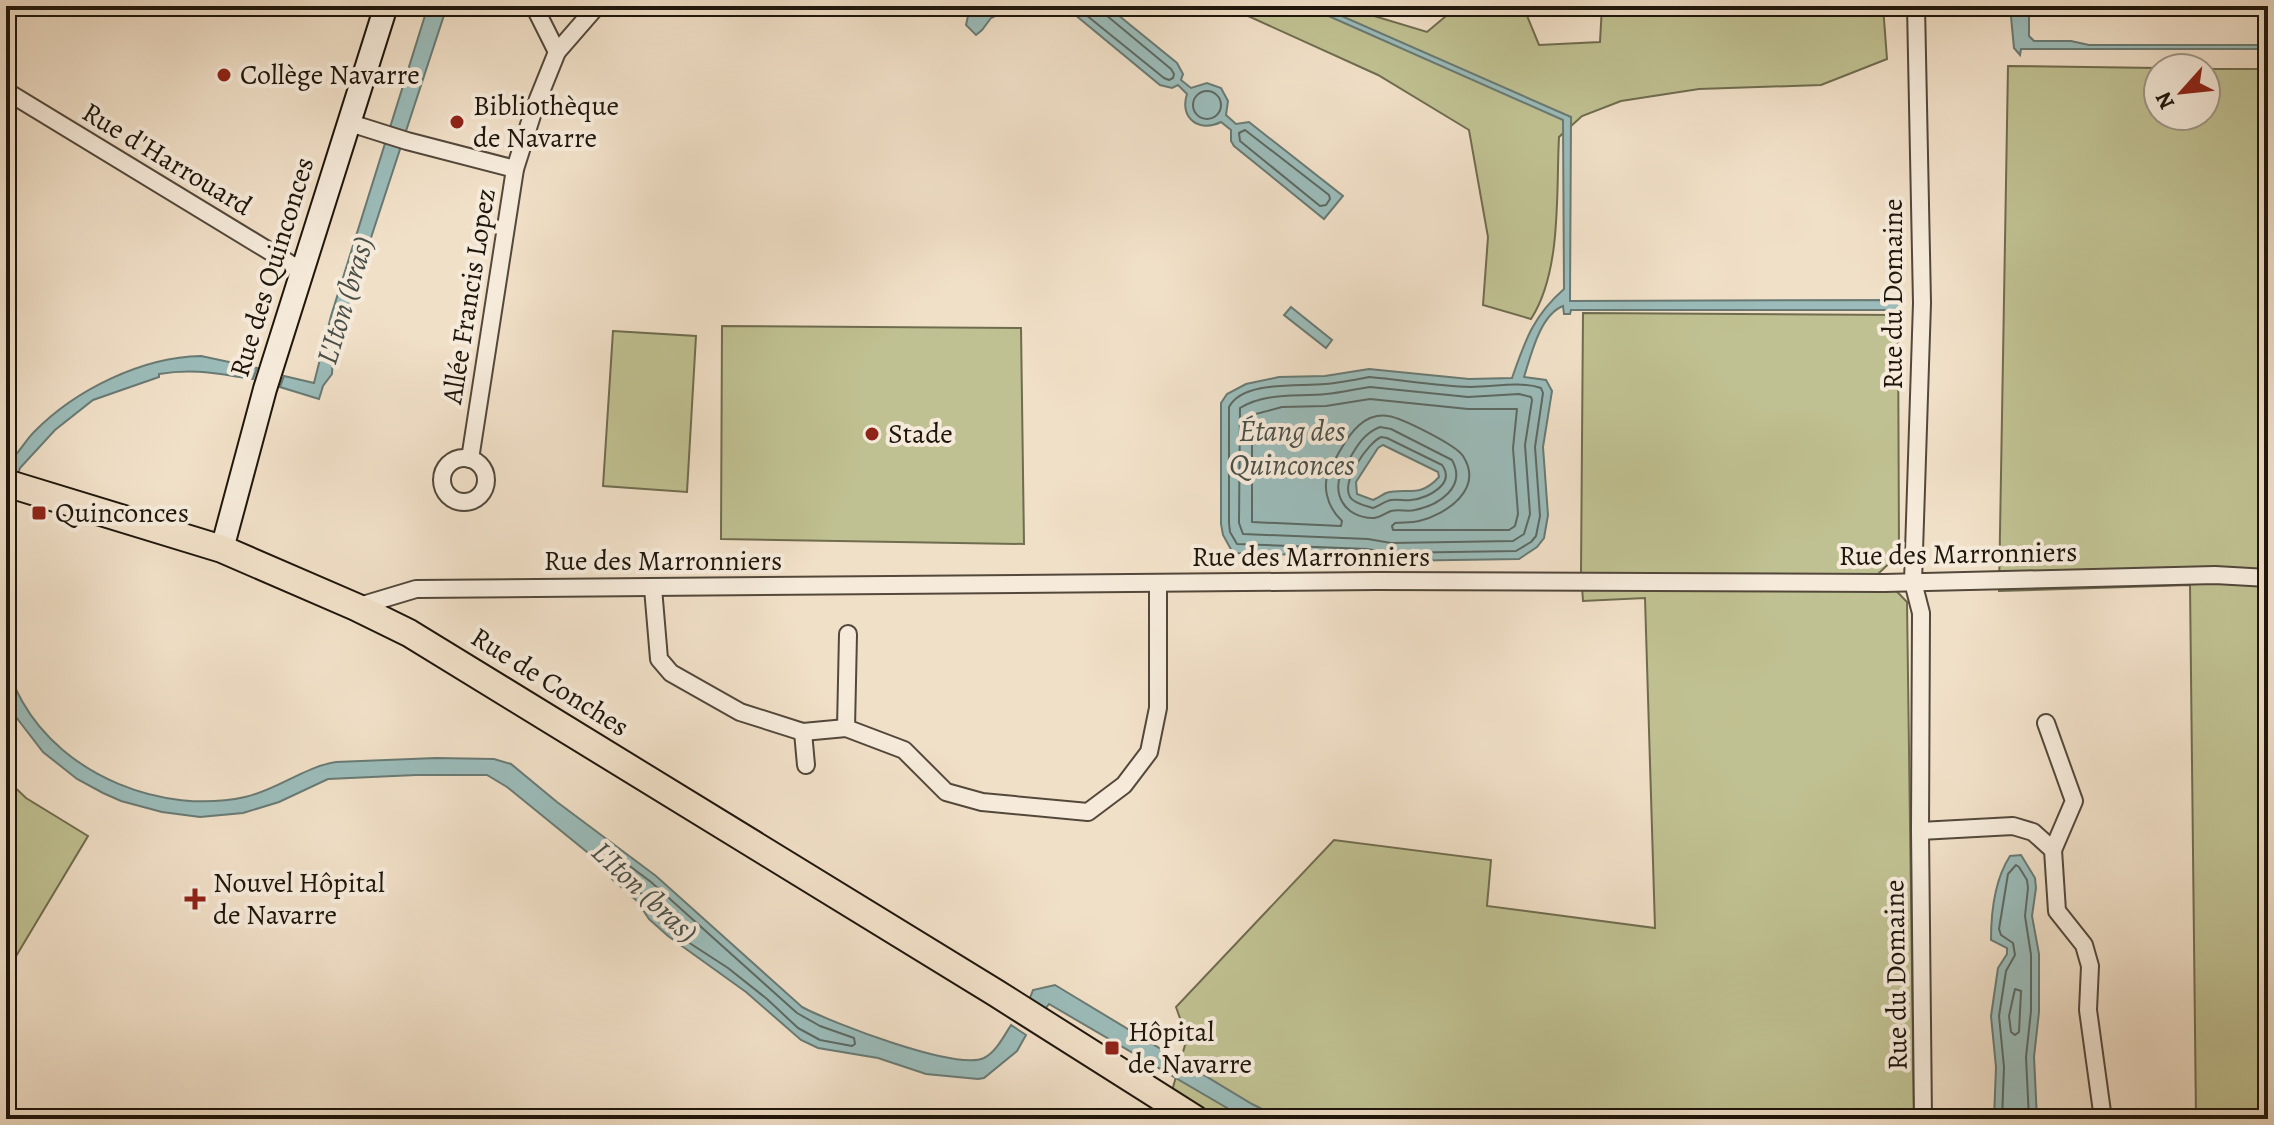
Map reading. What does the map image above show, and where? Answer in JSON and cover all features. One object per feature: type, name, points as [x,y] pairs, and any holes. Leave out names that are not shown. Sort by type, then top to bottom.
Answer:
[{"type":"main road","name":"Rue de Conches","points":[[11,484],[222,549],[409,633],[1195,1119]]},
{"type":"street","name":"Rue des Quinconces","points":[[222,549],[272,364],[386,6]]},
{"type":"street","points":[[534,6],[557,52]]},
{"type":"street","name":"Allée Francis Lopez","points":[[470,459],[515,169],[557,52],[597,6]]},
{"type":"street","name":"Rue du Domaine","points":[[1916,6],[1922,303],[1913,582],[1921,613],[1923,1119]]},
{"type":"street","name":"Rue d'Harrouard","points":[[6,91],[302,271]]},
{"type":"street","points":[[350,123],[515,169]]},
{"type":"street","name":"Rue des Marronniers","points":[[356,607],[416,589],[1377,581],[1913,582],[2215,575],[2268,578]]},
{"type":"street","points":[[653,588],[659,659],[671,673],[740,712],[803,732],[846,728],[904,750],[946,792],[982,802],[1088,812],[1124,785],[1149,752],[1158,708],[1158,584]]},
{"type":"street","points":[[846,728],[848,634]]},
{"type":"street","points":[[2046,723],[2074,801],[2053,850],[2057,911],[2084,945],[2090,966],[2088,1010],[2103,1119]]},
{"type":"street","points":[[803,732],[806,765]]},
{"type":"street","points":[[1920,831],[2013,826],[2033,832],[2053,850]]},
{"type":"green space","points":[[1226,6],[1341,6],[1427,32],[1458,6],[1523,6],[1539,45],[1600,42],[1602,6],[1883,6],[1887,59],[1821,85],[1699,89],[1621,101],[1582,116],[1559,137],[1553,255],[1541,300],[1531,319],[1483,305],[1488,237],[1469,130],[1378,75]]},
{"type":"green space","points":[[2008,66],[2142,68],[2142,132],[2222,132],[2222,69],[2268,69],[2268,1119],[2196,1119],[2190,585],[1999,591]]},
{"type":"green space","points":[[1583,313],[1898,315],[1899,554],[1879,573],[1907,602],[1914,1119],[1164,1119],[1187,1038],[1176,1007],[1334,840],[1491,860],[1487,906],[1655,928],[1645,598],[1583,601]]},
{"type":"green space","name":"Stade","points":[[722,326],[1021,328],[1024,544],[721,539]]},
{"type":"green space","points":[[613,331],[696,336],[687,492],[603,486]]},
{"type":"green space","points":[[6,779],[26,798],[88,836],[6,973]]},
{"type":"water","name":"L'Iton (bras)","points":[[428,6],[447,6],[333,355],[332,374],[323,386],[319,399],[280,387],[284,376],[314,383],[331,316]]},
{"type":"water","points":[[975,6],[1107,6],[1177,63],[1183,74],[1181,80],[1191,88],[1207,83],[1221,88],[1228,101],[1226,115],[1236,124],[1249,122],[1343,196],[1324,219],[1234,146],[1231,130],[1221,122],[1205,126],[1193,121],[1186,110],[1187,94],[1178,85],[1172,88],[1160,85],[1074,14],[1006,11],[991,18],[976,35],[966,25]]},
{"type":"water","name":"Étang des Quinconces","points":[[1306,6],[1319,6],[1571,117],[1570,301],[1900,300],[1901,310],[1571,310],[1570,314],[1564,314],[1563,306],[1542,327],[1524,377],[1546,380],[1552,391],[1543,447],[1548,515],[1544,538],[1537,547],[1519,559],[1389,561],[1367,557],[1233,553],[1221,524],[1221,403],[1227,394],[1246,384],[1279,377],[1325,376],[1369,369],[1469,379],[1512,378],[1537,319],[1564,289],[1563,120]],"holes":[[[1383,445],[1438,472],[1439,477],[1432,484],[1419,490],[1393,491],[1373,500],[1357,494],[1356,482]]]},
{"type":"water","points":[[2010,6],[2029,6],[2029,36],[2034,41],[2071,41],[2089,45],[2268,45],[2268,49],[2021,49],[2020,55],[2014,48]]},
{"type":"water","points":[[1291,307],[1332,340],[1326,348],[1284,315]]},
{"type":"water","points":[[201,356],[257,368],[253,379],[195,372],[159,374],[159,377],[93,400],[55,430],[18,474],[6,471],[6,464],[34,432],[89,390],[133,369],[156,362]]},
{"type":"water","name":"L'Iton (bras)","points":[[6,668],[22,701],[40,727],[63,750],[89,769],[118,784],[149,794],[181,800],[214,801],[245,797],[336,762],[436,758],[494,759],[511,764],[656,876],[802,1007],[893,1043],[948,1058],[984,1058],[996,1048],[1011,1025],[1026,1035],[1017,1051],[984,1078],[978,1079],[926,1074],[878,1058],[818,1048],[801,1040],[746,992],[668,936],[598,861],[507,787],[487,775],[328,779],[279,802],[243,813],[200,817],[162,812],[121,801],[77,779],[43,752],[6,704]]},
{"type":"water","points":[[2021,855],[2035,878],[2036,888],[2032,916],[2039,954],[2039,1012],[2034,1057],[2037,1119],[1994,1119],[1996,1067],[1991,1016],[1998,968],[2007,954],[2007,948],[1991,940],[1992,919],[1997,886],[2005,865],[2010,856]]},
{"type":"water","points":[[1055,985],[1252,1104],[1299,1119],[1246,1119],[1049,1004],[1043,1012],[1028,1003],[1033,990]]},
{"type":"place","name":"Collège Navarre","points":[[224,75]]},
{"type":"place","name":"Bibliothèque de Navarre","points":[[457,122]]},
{"type":"place","name":"Stade","points":[[872,434]]},
{"type":"place","name":"Quinconces","points":[[39,513]]},
{"type":"place","name":"Nouvel Hôpital de Navarre","points":[[195,899]]},
{"type":"place","name":"Hôpital de Navarre","points":[[1112,1048]]}]
